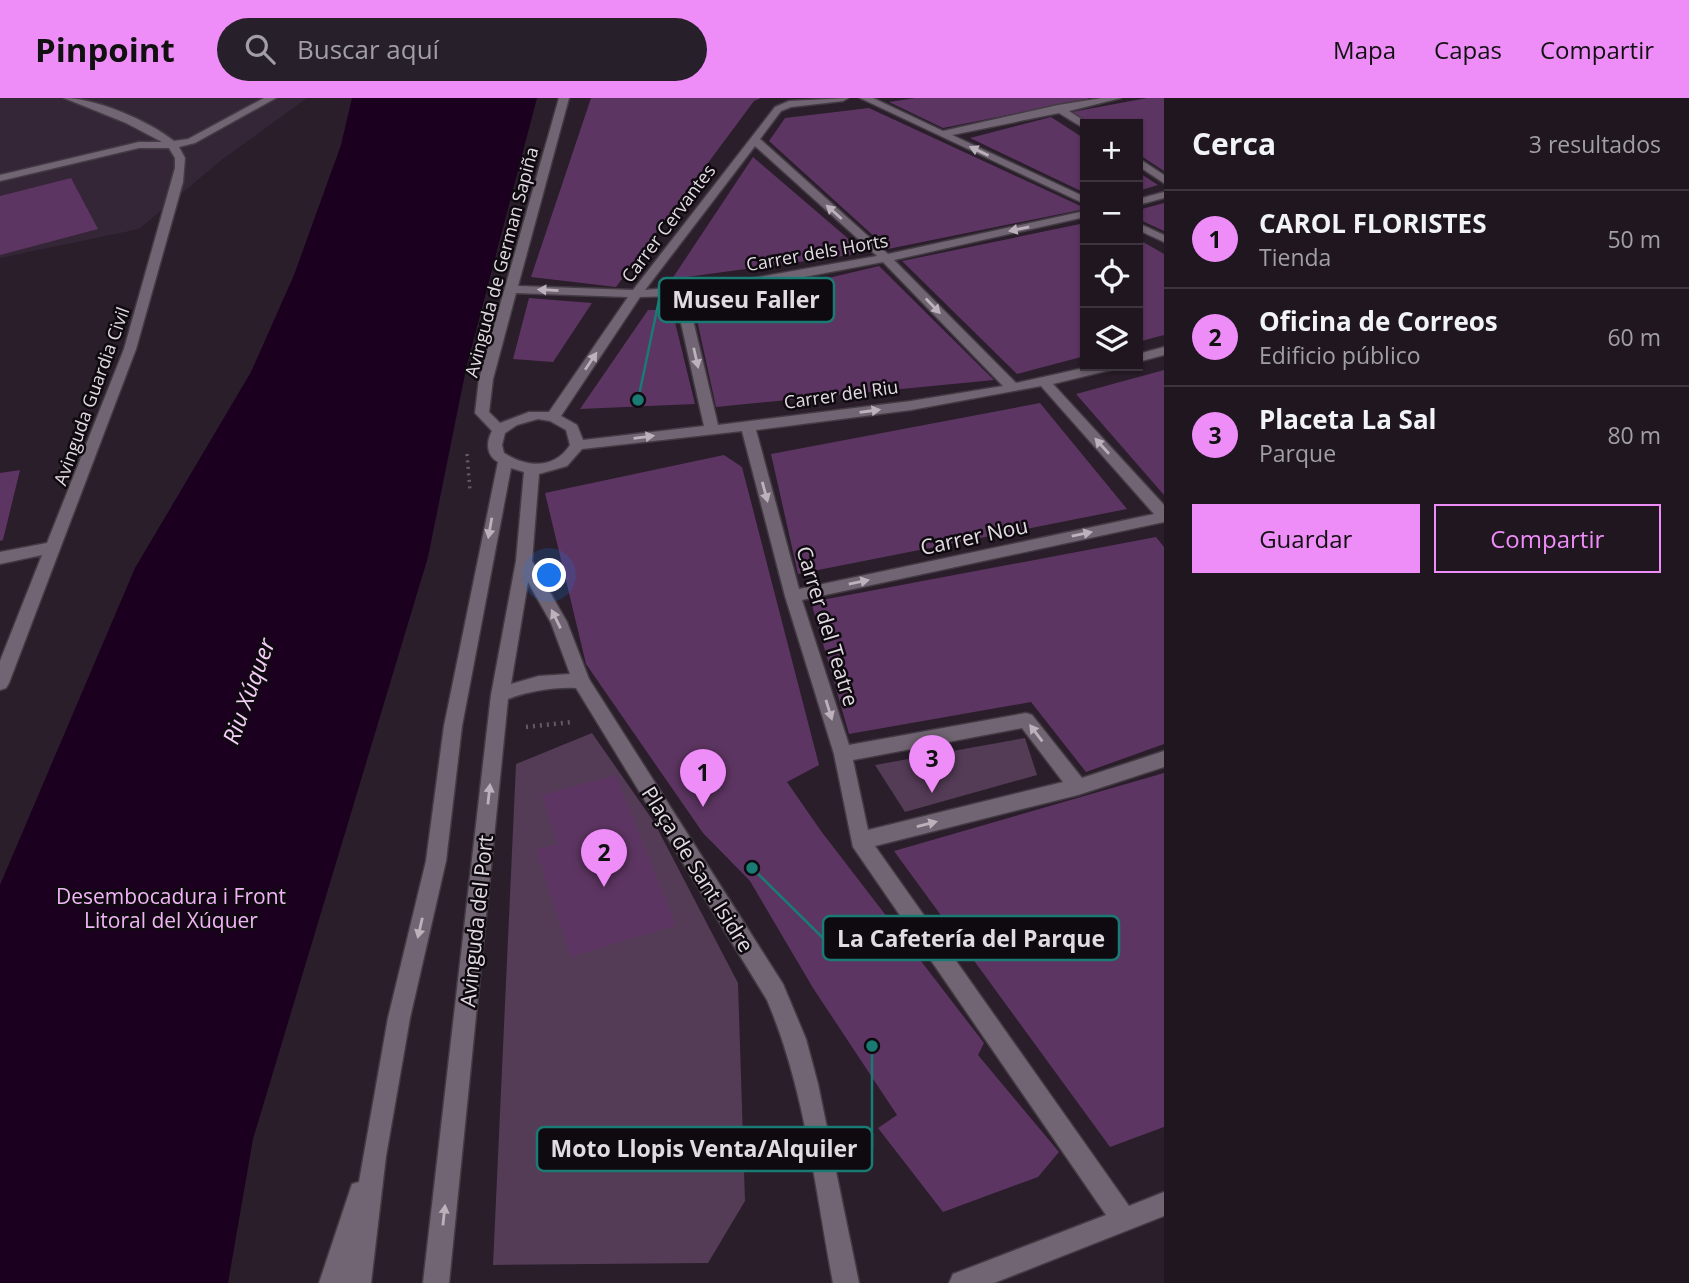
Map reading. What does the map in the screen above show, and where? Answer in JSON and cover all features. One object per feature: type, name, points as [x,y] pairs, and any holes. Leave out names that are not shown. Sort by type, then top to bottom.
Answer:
[{"type":"street","points":[[69,98],[143,127],[162,136],[171,145]]},
{"type":"street","points":[[0,178],[139,145],[171,145],[207,135],[271,98]]},
{"type":"street","name":"Avinguda de German Sapiña","points":[[499,430],[482,413],[486,379],[564,98]]},
{"type":"street","name":"Carrer Cervantes","points":[[553,417],[635,295],[778,109],[789,104],[844,98]]},
{"type":"street","points":[[865,98],[1080,199]]},
{"type":"street","points":[[943,134],[1116,98]]},
{"type":"street","points":[[1058,108],[1080,123]]},
{"type":"street","points":[[754,137],[760,146],[885,257],[1012,387]]},
{"type":"street","name":"Avinguda Guardia Civil","points":[[0,682],[130,349],[178,182],[180,163],[178,153],[171,145]]},
{"type":"street","points":[[1143,165],[1164,180]]},
{"type":"street","points":[[1143,201],[1164,195]]},
{"type":"street","name":"Carrer dels Horts","points":[[510,290],[635,295],[680,292],[797,276],[1080,215]]},
{"type":"street","points":[[1143,228],[1164,239]]},
{"type":"street","points":[[680,292],[712,429]]},
{"type":"street","points":[[1143,357],[1164,351]]},
{"type":"street","name":"Carrer del Riu","points":[[577,445],[871,411],[1045,383],[1089,371]]},
{"type":"street","points":[[1045,383],[1164,516]]},
{"type":"street","points":[[522,417],[553,417],[572,428],[576,436],[577,445],[566,460],[545,468],[532,469],[505,461],[497,455],[495,439],[499,430],[509,422],[522,417]]},
{"type":"street","name":"Carrer del Teatre","points":[[748,426],[793,596],[843,754],[860,841]]},
{"type":"street","points":[[358,1283],[374,1156],[399,1017],[436,861],[453,726],[505,461]]},
{"type":"street","points":[[524,561],[532,469]]},
{"type":"street","name":"Carrer Nou","points":[[793,596],[1164,516]]},
{"type":"street","points":[[0,558],[53,547]]},
{"type":"street","name":"Plaça de Sant Isidre","points":[[524,561],[559,622],[581,681],[775,992],[795,1039],[846,1283]]},
{"type":"street","name":"Avinguda del Port","points":[[436,1283],[500,695],[524,561]]},
{"type":"street","points":[[500,695],[520,687],[551,681],[581,681]]},
{"type":"street","points":[[843,754],[1026,720],[1077,788]]},
{"type":"street","points":[[1124,1220],[860,841],[1077,788],[1164,760]]},
{"type":"street","points":[[332,1283],[374,1156]]},
{"type":"street","points":[[962,1283],[1164,1204]]},
{"type":"path","points":[[496,729],[568,724],[600,712]]},
{"type":"shaded area","points":[[0,98],[307,98],[220,161],[139,229],[0,258]]},
{"type":"shaded area","points":[[592,733],[654,822],[738,983],[745,1201],[708,1263],[493,1265],[516,764]]},
{"type":"shaded area","points":[[1025,738],[1037,775],[905,812],[875,765]]},
{"type":"water","name":"Desembocadura i Front Litoral del Xúquer","points":[[352,98],[537,98],[466,369],[428,557],[253,1139],[228,1283],[0,1283],[0,885],[135,568],[251,372],[294,275],[341,145]]},
{"type":"building","points":[[591,98],[761,98],[754,101],[616,287],[531,277]]},
{"type":"building","points":[[915,98],[1088,99],[943,128],[889,102]]},
{"type":"building","points":[[1147,98],[1164,98],[1164,171],[1143,157],[1143,119],[1083,119],[1072,112]]},
{"type":"building","points":[[869,108],[1080,206],[1080,210],[888,249],[769,141],[785,118]]},
{"type":"building","points":[[1051,117],[1080,136],[1080,191],[970,138]]},
{"type":"building","points":[[753,157],[865,253],[672,279]]},
{"type":"building","points":[[1143,175],[1158,185],[1143,190]]},
{"type":"building","points":[[71,178],[98,229],[0,255],[0,196]]},
{"type":"building","points":[[1164,203],[1164,231],[1143,221],[1143,209]]},
{"type":"building","points":[[1080,224],[1080,357],[1017,374],[902,261]]},
{"type":"building","points":[[1143,242],[1164,254],[1164,335],[1143,341]]},
{"type":"building","points":[[879,266],[994,380],[716,407],[692,297],[820,280]]},
{"type":"building","points":[[529,298],[592,303],[553,362],[513,359]]},
{"type":"building","points":[[648,310],[672,310],[695,404],[580,409]]},
{"type":"building","points":[[1164,370],[1164,495],[1076,394]]},
{"type":"building","points":[[1040,403],[1127,509],[798,574],[771,454]]},
{"type":"building","points":[[724,455],[742,467],[819,765],[787,782],[821,831],[984,1043],[978,1055],[1059,1152],[1038,1177],[943,1212],[878,1128],[897,1115],[813,988],[750,881],[703,833],[586,664],[545,493]]},
{"type":"building","points":[[20,470],[3,540],[0,541],[0,473]]},
{"type":"building","points":[[1156,537],[1164,547],[1164,744],[1086,772],[1031,702],[849,734],[811,602]]},
{"type":"building","points":[[1164,773],[1164,1127],[1110,1147],[894,851]]},
{"type":"building","points":[[616,775],[676,925],[571,957],[536,850],[558,844],[542,795]]},
{"type":"place","name":"Museu Faller","points":[[638,400]]},
{"type":"place","name":"Placeta La Sal","points":[[932,793]]},
{"type":"place","name":"CAROL FLORISTES","points":[[703,807]]},
{"type":"place","name":"La Cafetería del Parque","points":[[752,868]]},
{"type":"place","name":"Oficina de Correos","points":[[604,887]]},
{"type":"place","name":"Moto Llopis Venta/Alquiler","points":[[872,1046]]},
{"type":"water label","name":"Riu Xúquer","points":[[248,691]]}]
